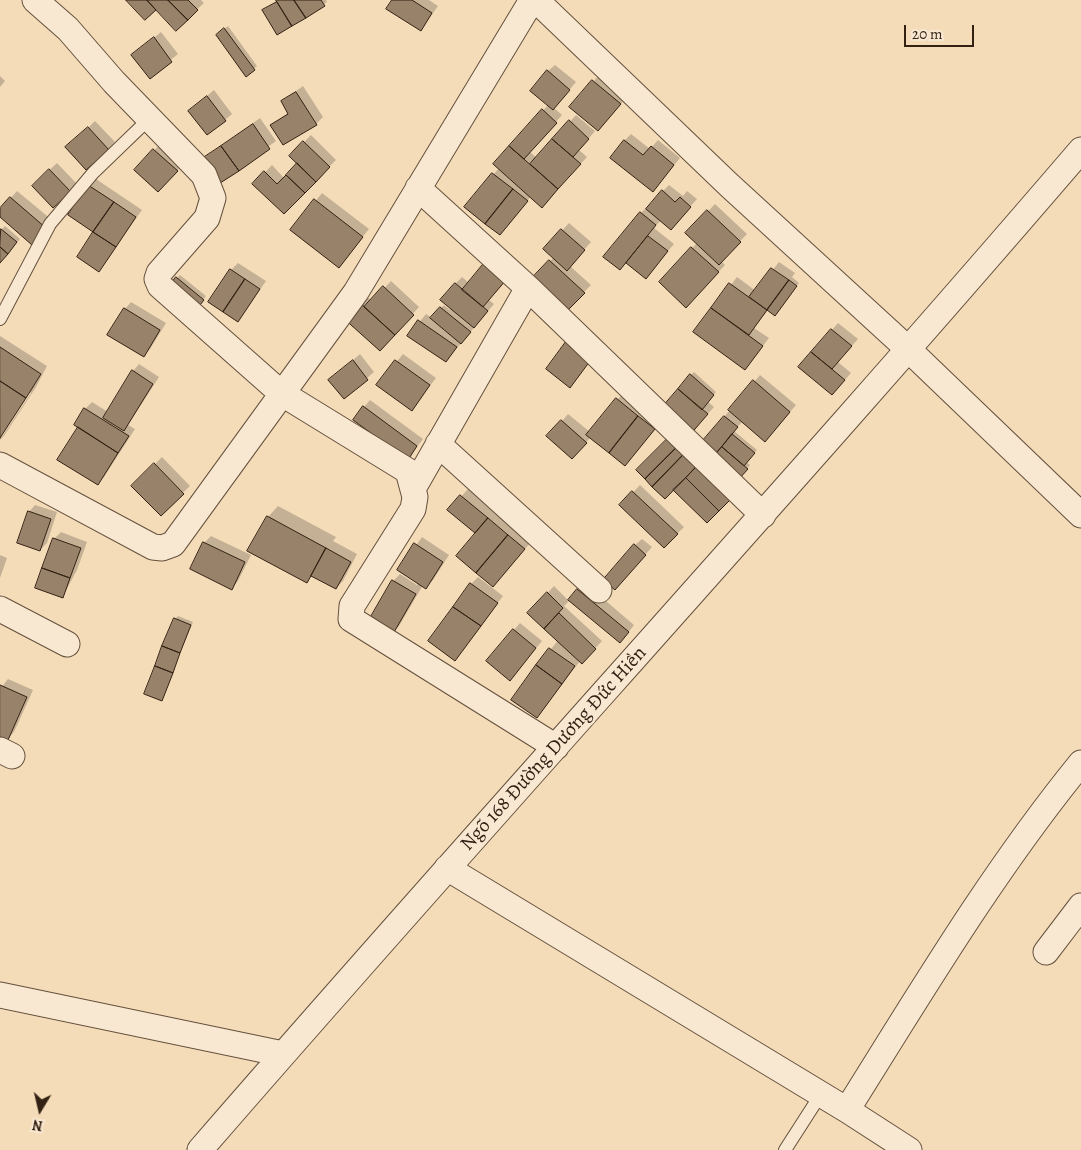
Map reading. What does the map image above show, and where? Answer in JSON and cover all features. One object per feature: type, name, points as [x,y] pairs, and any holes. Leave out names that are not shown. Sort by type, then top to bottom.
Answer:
[{"type":"street","points":[[35,0],[68,29],[114,82],[204,175],[213,198],[207,218],[159,273],[157,279],[160,286],[281,393],[408,472],[416,497],[413,509],[352,606],[351,620],[556,747]]},
{"type":"street","points":[[0,465],[152,548],[167,547],[173,544],[356,292],[532,0]]},
{"type":"street","points":[[536,0],[730,185],[909,350],[1081,515]]},
{"type":"street","name":"Ngõ 168 Đường Dương Đức Hiền","points":[[200,1150],[447,868],[909,350],[1081,150]]},
{"type":"street","points":[[418,188],[528,288],[763,515]]},
{"type":"street","points":[[414,487],[528,288]]},
{"type":"street","points":[[438,444],[599,590]]},
{"type":"street","points":[[0,609],[67,644]]},
{"type":"street","points":[[848,1110],[939,964],[1049,802],[1081,763]]},
{"type":"street","points":[[447,868],[848,1110],[909,1150]]},
{"type":"street","points":[[1046,952],[1081,906]]},
{"type":"street","points":[[0,995],[283,1054]]},
{"type":"lane","points":[[0,319],[50,224],[93,173],[150,118]]},
{"type":"lane","points":[[785,1150],[821,1094]]},
{"type":"building","points":[[126,0],[147,0],[156,10],[145,20]]},
{"type":"building","points":[[147,0],[168,0],[188,20],[176,31]]},
{"type":"building","points":[[168,0],[188,0],[198,10],[188,20]]},
{"type":"building","points":[[276,0],[294,0],[306,18],[292,26]]},
{"type":"building","points":[[294,0],[321,0],[325,6],[306,18]]},
{"type":"building","points":[[392,0],[412,0],[432,13],[421,31],[386,9]]},
{"type":"building","points":[[277,2],[292,26],[277,35],[262,10]]},
{"type":"building","points":[[224,28],[255,70],[246,77],[216,35]]},
{"type":"building","points":[[154,37],[172,62],[150,79],[131,55]]},
{"type":"building","points":[[547,70],[570,90],[553,110],[530,91]]},
{"type":"building","points":[[592,80],[621,104],[598,131],[569,107]]},
{"type":"building","points":[[296,92],[317,125],[283,145],[270,125],[288,114],[281,101]]},
{"type":"building","points":[[207,96],[226,121],[207,135],[188,111]]},
{"type":"building","points":[[542,109],[557,123],[524,159],[509,146]]},
{"type":"building","points":[[569,120],[589,139],[573,157],[552,139]]},
{"type":"building","points":[[253,124],[270,149],[239,171],[221,146]]},
{"type":"building","points":[[88,127],[109,150],[86,170],[65,147]]},
{"type":"building","points":[[552,139],[581,164],[558,189],[530,164]]},
{"type":"building","points":[[624,140],[643,155],[651,146],[674,165],[653,192],[610,158]]},
{"type":"building","points":[[303,141],[330,167],[316,182],[289,156]]},
{"type":"building","points":[[221,146],[239,171],[217,185],[200,160]]},
{"type":"building","points":[[509,146],[558,189],[542,208],[493,164]]},
{"type":"building","points":[[153,149],[178,171],[158,192],[134,170]]},
{"type":"building","points":[[297,163],[316,182],[305,193],[286,175]]},
{"type":"building","points":[[49,169],[71,192],[53,208],[32,186]]},
{"type":"building","points":[[264,171],[277,184],[286,175],[305,193],[284,214],[252,184]]},
{"type":"building","points":[[492,173],[513,189],[485,224],[464,207]]},
{"type":"building","points":[[88,185],[114,202],[93,232],[68,215]]},
{"type":"building","points":[[513,189],[528,201],[500,235],[485,224]]},
{"type":"building","points":[[662,190],[675,202],[680,197],[691,207],[671,230],[646,209]]},
{"type":"building","points":[[10,197],[46,228],[32,245],[0,217],[0,208]]},
{"type":"building","points":[[314,199],[363,237],[339,268],[290,230]]},
{"type":"building","points":[[114,202],[136,217],[116,247],[93,232]]},
{"type":"building","points":[[707,210],[741,242],[719,265],[685,233]]},
{"type":"building","points":[[640,212],[656,225],[620,270],[603,257]]},
{"type":"building","points":[[1,229],[17,242],[8,254],[0,247]]},
{"type":"building","points":[[561,229],[585,250],[567,271],[543,249]]},
{"type":"building","points":[[93,232],[116,247],[99,272],[77,257]]},
{"type":"building","points":[[648,236],[668,251],[646,279],[626,263]]},
{"type":"building","points":[[0,247],[8,254],[0,263]]},
{"type":"building","points":[[691,247],[719,272],[686,308],[659,282]]},
{"type":"building","points":[[549,260],[585,293],[568,310],[533,277]]},
{"type":"building","points":[[485,262],[506,280],[483,307],[462,290]]},
{"type":"building","points":[[771,268],[789,280],[767,310],[749,297]]},
{"type":"building","points":[[230,269],[245,279],[223,312],[208,302]]},
{"type":"building","points":[[176,277],[204,300],[196,310],[168,288]]},
{"type":"building","points":[[245,279],[260,289],[238,322],[223,312]]},
{"type":"building","points":[[789,280],[797,286],[775,316],[767,310]]},
{"type":"building","points":[[455,283],[488,311],[474,328],[440,300]]},
{"type":"building","points":[[729,283],[767,310],[749,335],[711,308]]},
{"type":"building","points":[[383,286],[414,315],[395,335],[364,307]]},
{"type":"building","points":[[357,300],[395,335],[380,351],[341,316]]},
{"type":"building","points":[[440,307],[471,332],[461,344],[430,318]]},
{"type":"building","points":[[124,308],[160,330],[144,357],[107,335]]},
{"type":"building","points":[[711,308],[763,346],[745,370],[693,332]]},
{"type":"building","points":[[418,320],[457,347],[446,362],[407,336]]},
{"type":"building","points":[[831,329],[852,346],[832,369],[811,352]]},
{"type":"building","points":[[568,339],[593,357],[570,388],[546,369]]},
{"type":"building","points":[[0,347],[41,374],[26,398],[0,381]]},
{"type":"building","points":[[811,352],[845,380],[832,395],[798,367]]},
{"type":"building","points":[[353,360],[368,380],[344,399],[328,380]]},
{"type":"building","points":[[395,360],[430,385],[412,411],[376,385]]},
{"type":"building","points":[[132,370],[153,384],[124,431],[103,418]]},
{"type":"building","points":[[690,374],[714,395],[702,410],[678,389]]},
{"type":"building","points":[[753,380],[790,412],[765,442],[728,410]]},
{"type":"building","points":[[0,381],[26,398],[0,438]]},
{"type":"building","points":[[678,389],[708,414],[689,436],[659,411]]},
{"type":"building","points":[[616,398],[638,416],[609,453],[586,435]]},
{"type":"building","points":[[363,406],[417,446],[408,460],[353,420]]},
{"type":"building","points":[[84,408],[129,436],[118,453],[74,425]]},
{"type":"building","points":[[638,416],[655,429],[625,466],[609,453]]},
{"type":"building","points":[[724,416],[738,427],[713,457],[699,445]]},
{"type":"building","points":[[561,420],[587,443],[572,459],[546,436]]},
{"type":"building","points":[[78,427],[118,453],[98,485],[57,460]]},
{"type":"building","points":[[732,434],[755,453],[744,466],[722,447]]},
{"type":"building","points":[[670,436],[679,445],[645,479],[636,470]]},
{"type":"building","points":[[679,445],[686,452],[652,487],[645,479]]},
{"type":"building","points":[[722,447],[748,469],[739,479],[713,457]]},
{"type":"building","points":[[686,452],[698,465],[665,499],[652,487]]},
{"type":"building","points":[[154,463],[184,494],[161,516],[131,486]]},
{"type":"building","points":[[698,465],[732,498],[719,511],[686,478]]},
{"type":"building","points":[[686,478],[719,511],[707,523],[673,490]]},
{"type":"building","points":[[632,491],[678,534],[664,548],[619,505]]},
{"type":"building","points":[[460,495],[488,518],[475,533],[447,510]]},
{"type":"building","points":[[28,511],[51,519],[40,551],[17,543]]},
{"type":"building","points":[[267,516],[326,548],[307,583],[247,551]]},
{"type":"building","points":[[488,518],[508,535],[476,573],[456,556]]},
{"type":"building","points":[[508,535],[525,549],[493,587],[476,573]]},
{"type":"building","points":[[53,538],[81,548],[70,578],[42,568]]},
{"type":"building","points":[[203,542],[245,562],[232,590],[190,569]]},
{"type":"building","points":[[414,543],[443,562],[426,589],[397,570]]},
{"type":"building","points":[[634,544],[646,555],[615,590],[603,580]]},
{"type":"building","points":[[326,548],[351,562],[336,589],[311,576]]},
{"type":"building","points":[[42,568],[70,578],[63,598],[35,588]]},
{"type":"building","points":[[392,580],[416,594],[393,634],[369,620]]},
{"type":"building","points":[[470,583],[498,603],[481,626],[453,607]]},
{"type":"building","points":[[577,589],[629,632],[620,643],[568,600]]},
{"type":"building","points":[[547,592],[563,608],[544,629],[527,613]]},
{"type":"building","points":[[453,607],[481,626],[455,661],[428,641]]},
{"type":"building","points":[[559,613],[596,649],[582,664],[544,629]]},
{"type":"building","points":[[174,618],[191,625],[180,653],[162,646]]},
{"type":"building","points":[[513,629],[536,648],[510,681],[486,661]]},
{"type":"building","points":[[162,646],[180,653],[173,673],[155,666]]},
{"type":"building","points":[[549,648],[575,666],[562,684],[536,665]]},
{"type":"building","points":[[536,665],[562,684],[537,718],[511,700]]},
{"type":"building","points":[[155,666],[173,673],[162,701],[144,694]]},
{"type":"building","points":[[0,685],[27,697],[8,740],[0,737]]}]
